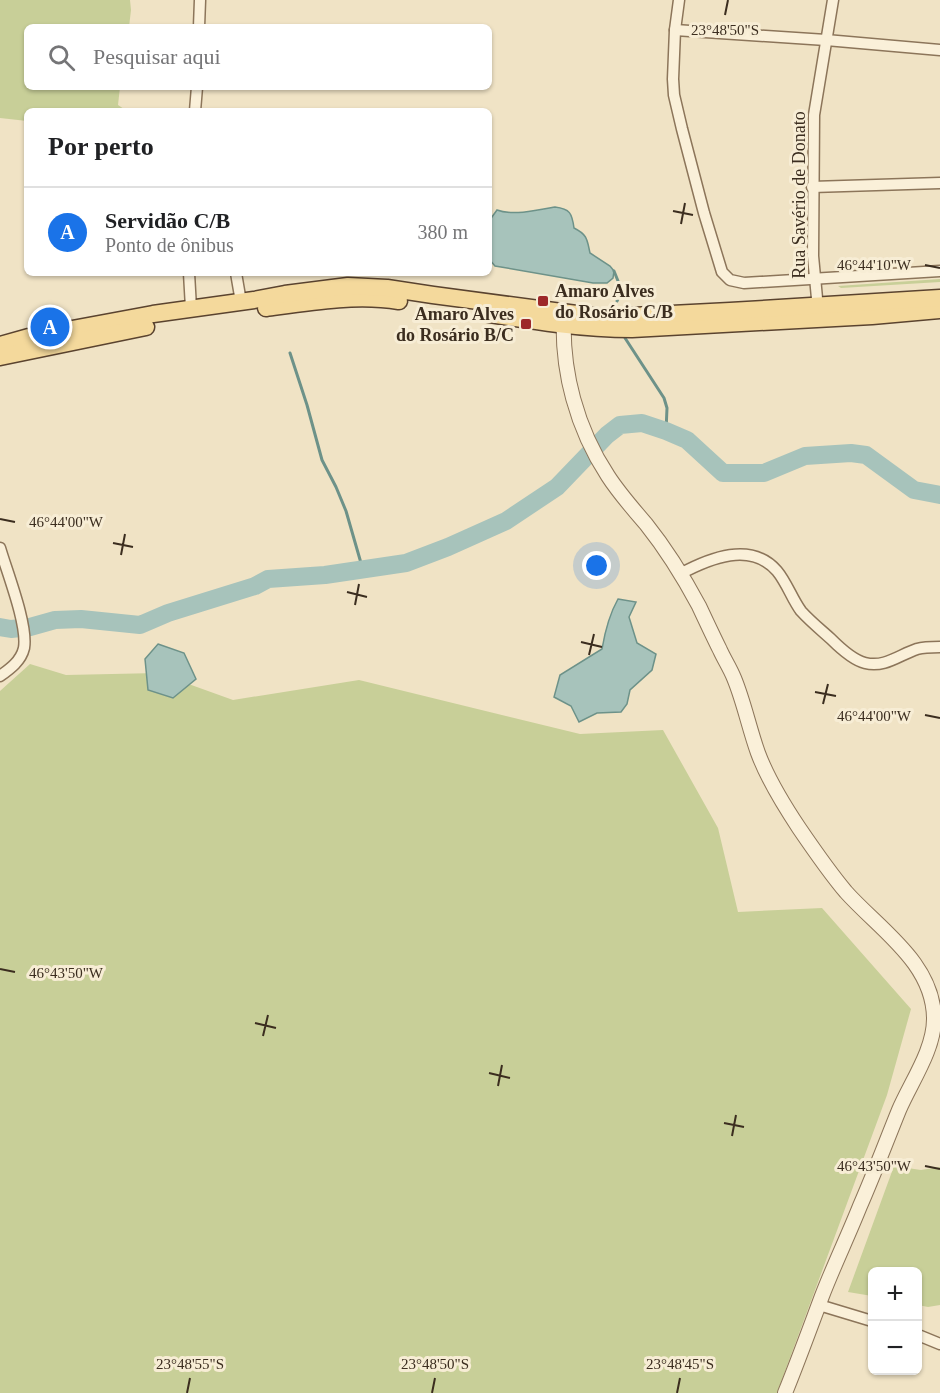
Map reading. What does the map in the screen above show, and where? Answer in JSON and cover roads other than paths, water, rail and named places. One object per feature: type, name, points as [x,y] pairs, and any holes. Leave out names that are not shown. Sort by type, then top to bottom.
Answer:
[{"type":"main road","points":[[0,357],[190,308],[348,286],[387,288],[433,295],[606,329],[632,329],[818,312],[940,298]]},
{"type":"main road","points":[[0,345],[29,338],[154,319],[325,301],[385,299],[564,319]]},
{"type":"main road","points":[[818,312],[918,313],[940,310]]},
{"type":"street","points":[[199,24],[200,0]]},
{"type":"street","points":[[680,0],[675,30],[674,95],[717,261],[722,272],[730,280],[744,283],[940,271]]},
{"type":"street","name":"Rua Savério de Donato","points":[[818,312],[813,256],[814,115],[833,0]]},
{"type":"street","points":[[675,30],[940,50]]},
{"type":"street","points":[[195,108],[197,90]]},
{"type":"street","points":[[812,187],[940,183]]},
{"type":"street","points":[[189,276],[190,308]]},
{"type":"street","points":[[237,276],[241,302]]},
{"type":"street","points":[[564,319],[565,354],[571,389],[588,441],[607,475],[681,574],[700,608],[734,677],[758,753],[782,802],[845,891],[897,941],[913,962],[930,995],[937,1024],[923,1060],[901,1105],[785,1393]]},
{"type":"street","points":[[0,548],[22,621],[24,639],[24,649],[17,663],[0,676]]},
{"type":"street","points":[[681,574],[698,565],[733,554],[749,554],[763,559],[776,570],[801,610],[835,643],[858,660],[877,664],[918,649],[940,647]]},
{"type":"street","points":[[819,1305],[868,1320]]},
{"type":"street","points":[[922,1337],[940,1344]]},
{"type":"water","points":[[555,207],[569,213],[574,228],[586,238],[590,253],[610,266],[614,271],[613,278],[607,283],[593,283],[495,266],[492,262],[492,217],[497,210],[503,212],[534,211]]},
{"type":"water","points":[[618,599],[636,602],[629,617],[637,643],[656,654],[652,670],[630,690],[627,704],[621,712],[597,713],[579,722],[571,706],[554,697],[560,675],[602,649],[608,623]]},
{"type":"water","points":[[158,644],[184,653],[196,679],[173,698],[148,690],[145,659]]},
{"type":"waterway","points":[[614,271],[622,291],[617,301]]},
{"type":"waterway","points":[[625,338],[664,398],[667,408],[666,431]]},
{"type":"waterway","points":[[290,353],[322,460],[346,511],[363,570]]},
{"type":"waterway","points":[[0,627],[11,629],[30,627],[55,620],[81,619],[140,625],[168,613],[255,586],[268,579],[325,575],[406,563],[506,521],[557,487],[607,435],[620,425],[642,423],[687,440],[723,473],[764,473],[805,456],[851,453],[866,455],[914,490],[940,495]]},
{"type":"place","name":"Amaro Alves do Rosário C/B","points":[[543,301]]},
{"type":"place","name":"Amaro Alves do Rosário B/C","points":[[526,324]]},
{"type":"place","name":"Servidão C/B","points":[[50,327]]}]
